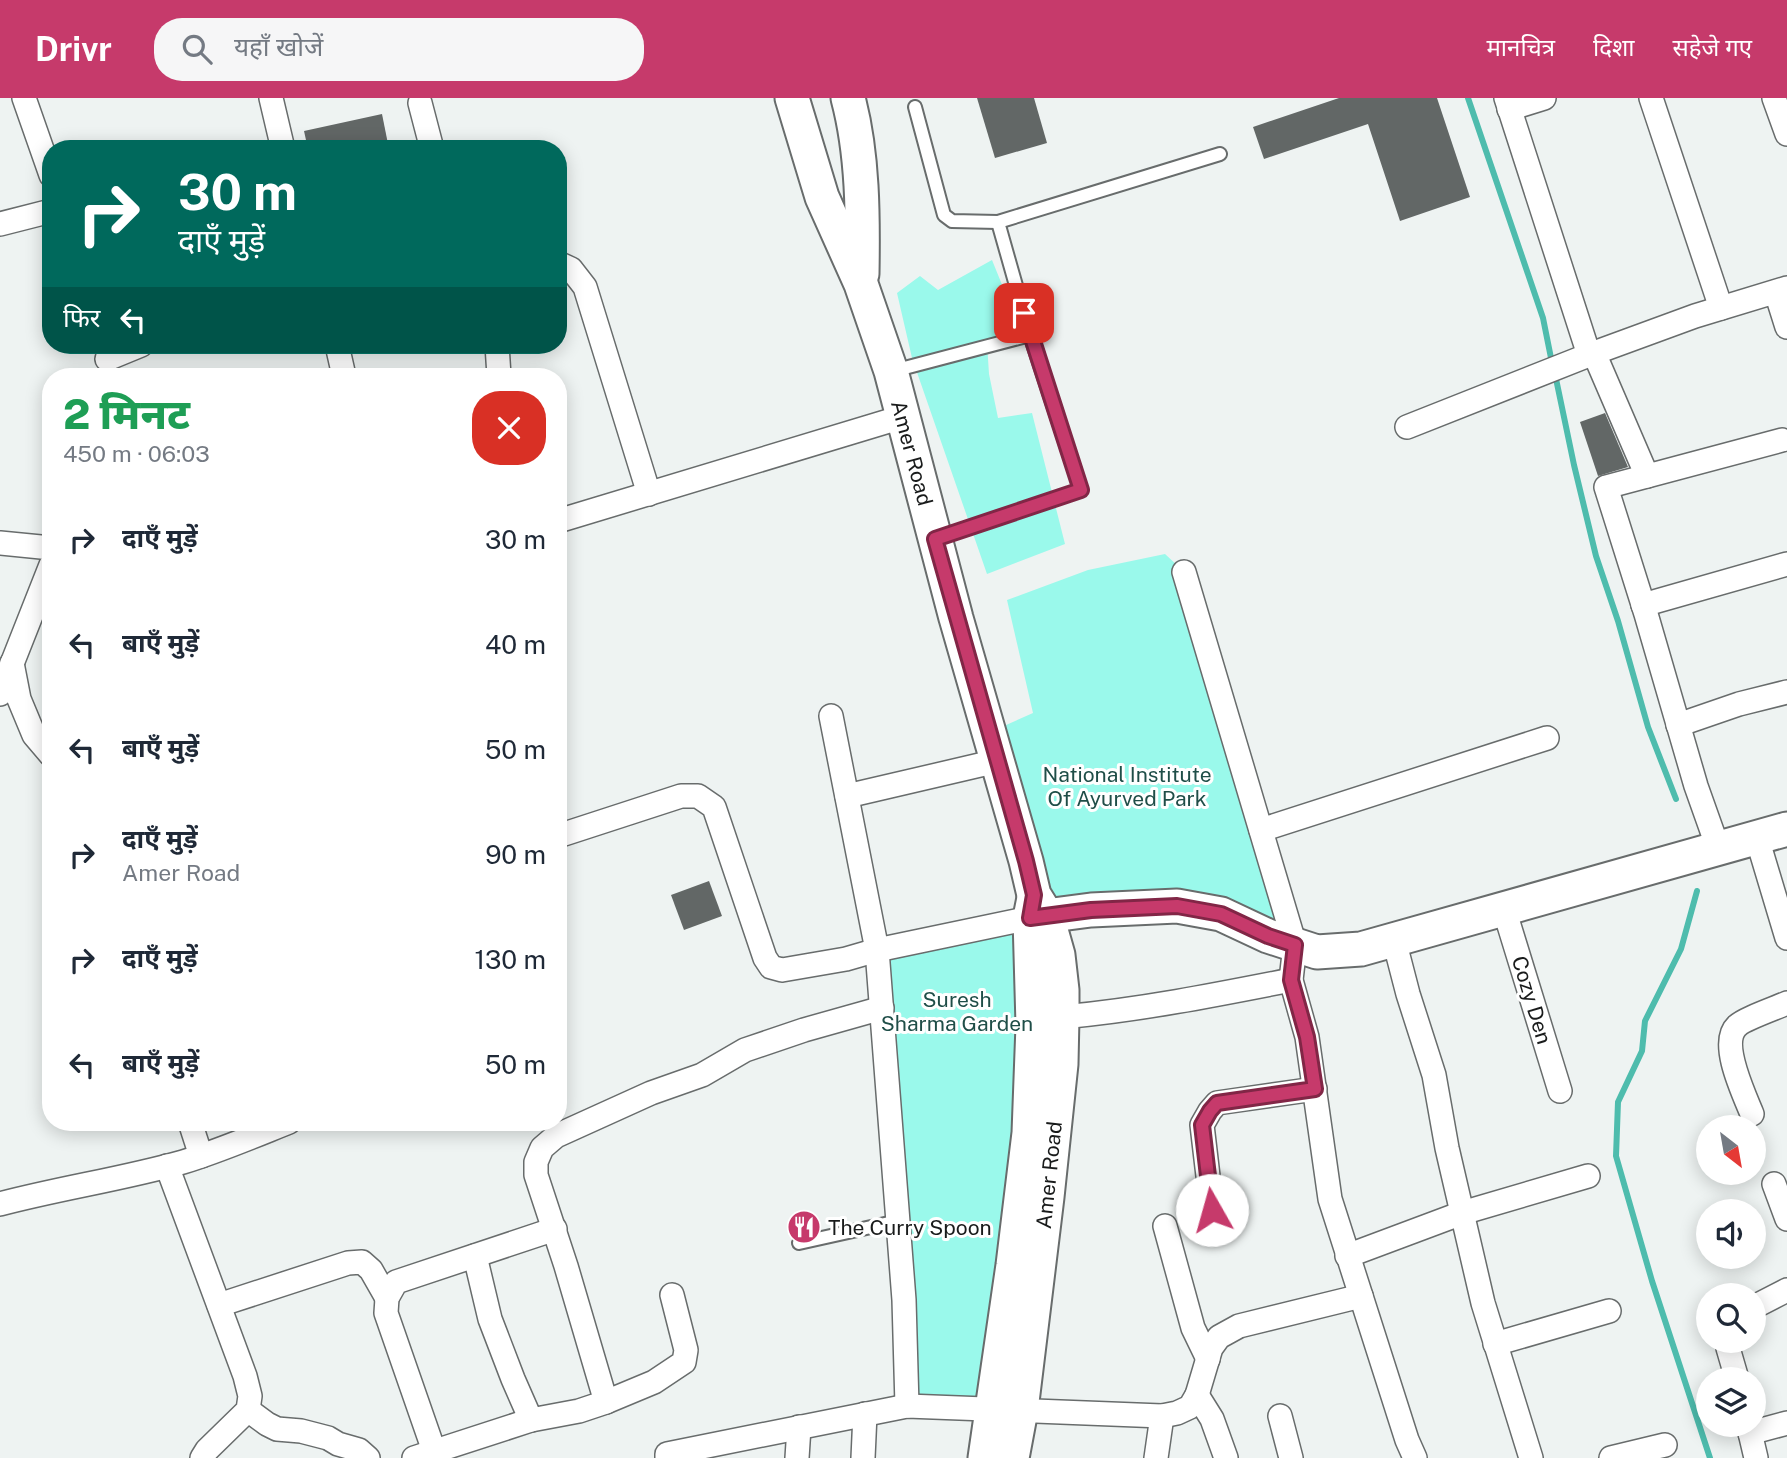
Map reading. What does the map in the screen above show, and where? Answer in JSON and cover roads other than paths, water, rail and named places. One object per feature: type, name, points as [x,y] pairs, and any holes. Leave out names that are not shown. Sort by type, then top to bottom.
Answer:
[{"type":"main road","name":"Amer Road","points":[[792,98],[822,197],[862,284],[891,372],[1026,861],[1037,910],[1058,955],[1062,990],[1061,1064],[1049,1184],[1007,1409],[985,1458]]},
{"type":"main road","points":[[848,98],[855,124],[862,211],[862,284]]},
{"type":"main road","points":[[1037,910],[1177,906],[1221,914],[1268,936],[1317,952],[1361,949],[1772,833]]},
{"type":"main road","name":"Amer Road","points":[[1012,1458],[1007,1409],[1029,1133],[1037,910]]},
{"type":"street","points":[[24,98],[42,149]]},
{"type":"street","points":[[271,98],[281,140]]},
{"type":"street","points":[[1544,98],[1508,104],[1586,356],[1647,477]]},
{"type":"street","points":[[1651,98],[1721,308]]},
{"type":"street","points":[[1774,98],[1787,134]]},
{"type":"street","points":[[420,103],[430,140]]},
{"type":"street","points":[[0,224],[42,213]]},
{"type":"street","points":[[567,267],[585,287],[649,494]]},
{"type":"street","points":[[1407,428],[1586,356],[1721,308],[1781,290],[1787,327]]},
{"type":"street","points":[[567,518],[902,417]]},
{"type":"street","points":[[1711,850],[1696,786],[1606,487],[1785,444]]},
{"type":"street","points":[[0,543],[42,547]]},
{"type":"street","points":[[1643,605],[1787,564]]},
{"type":"street","points":[[1184,572],[1295,945],[1291,980],[1307,1037],[1330,1199],[1415,1458]]},
{"type":"street","points":[[0,694],[42,588]]},
{"type":"street","points":[[12,663],[19,699],[34,735],[42,744]]},
{"type":"street","points":[[1678,725],[1739,704],[1787,692]]},
{"type":"street","points":[[831,716],[877,950],[904,1300],[907,1406]]},
{"type":"street","points":[[1261,830],[1547,738]]},
{"type":"street","points":[[847,796],[997,761]]},
{"type":"street","points":[[567,833],[681,796],[698,796],[715,807],[765,958],[771,967],[782,970],[846,959],[1037,910]]},
{"type":"street","points":[[1772,833],[1787,938]]},
{"type":"street","name":"Cozy Den","points":[[1504,909],[1560,1091]]},
{"type":"street","points":[[1394,940],[1434,1075],[1447,1148],[1483,1303],[1531,1458]]},
{"type":"street","points":[[1062,1017],[1111,1013],[1291,980]]},
{"type":"street","points":[[1752,1114],[1736,1071],[1730,1045],[1731,1035],[1738,1024],[1787,1003]]},
{"type":"street","points":[[606,1402],[555,1229],[536,1175],[536,1161],[542,1148],[556,1136],[651,1093],[702,1075],[745,1049],[882,1008]]},
{"type":"street","points":[[1212,1210],[1202,1125],[1210,1111],[1217,1103],[1315,1089]]},
{"type":"street","points":[[193,1131],[201,1156]]},
{"type":"street","points":[[0,1204],[167,1166],[201,1156],[260,1131]]},
{"type":"street","points":[[167,1166],[250,1396],[247,1410],[202,1458]]},
{"type":"street","points":[[1347,1256],[1462,1213],[1588,1177]]},
{"type":"street","points":[[1774,1184],[1787,1219]]},
{"type":"street","points":[[1165,1226],[1194,1328],[1208,1359]]},
{"type":"street","points":[[555,1229],[396,1282],[387,1298],[386,1313],[424,1455],[531,1420],[579,1411],[654,1382],[684,1362],[686,1350],[672,1296]]},
{"type":"street","points":[[475,1256],[490,1319],[531,1420]]},
{"type":"street","points":[[219,1305],[348,1263],[362,1262],[371,1270],[387,1298]]},
{"type":"street","points":[[1766,1301],[1787,1290]]},
{"type":"street","points":[[662,1457],[907,1406],[1162,1416],[1177,1413],[1190,1407],[1197,1395],[1211,1348],[1219,1337],[1238,1326],[1361,1296]]},
{"type":"street","points":[[1495,1343],[1609,1311]]},
{"type":"street","points":[[1197,1395],[1212,1419],[1226,1458]]},
{"type":"street","points":[[247,1410],[277,1429],[301,1431],[328,1438],[359,1450],[368,1458]]},
{"type":"street","points":[[863,1458],[864,1414]]},
{"type":"street","points":[[1156,1458],[1162,1416]]},
{"type":"street","points":[[1280,1416],[1291,1458]]},
{"type":"street","points":[[1766,1426],[1787,1423]]},
{"type":"street","points":[[797,1458],[799,1427]]},
{"type":"street","points":[[1751,1437],[1756,1458]]},
{"type":"street","points":[[1611,1458],[1665,1445]]},
{"type":"lane","points":[[915,107],[943,215],[952,220],[998,222],[1220,154]]},
{"type":"lane","points":[[935,539],[1081,490],[1030,335],[998,222]]},
{"type":"lane","points":[[891,372],[1030,335]]},
{"type":"lane","points":[[799,1243],[898,1221]]},
{"type":"waterway","points":[[1468,98],[1543,318],[1552,363]]},
{"type":"waterway","points":[[1555,374],[1596,556],[1618,621],[1648,727],[1676,799]]},
{"type":"waterway","points":[[1697,891],[1681,949],[1645,1021],[1642,1051],[1618,1102],[1616,1156],[1652,1281],[1710,1458]]},
{"type":"place","name":"The Curry Spoon","points":[[804,1227]]},
{"type":"park label","name":"National Institute Of Ayurved Park","points":[[1127,786]]},
{"type":"park label","name":"Suresh Sharma Garden","points":[[957,1011]]}]
